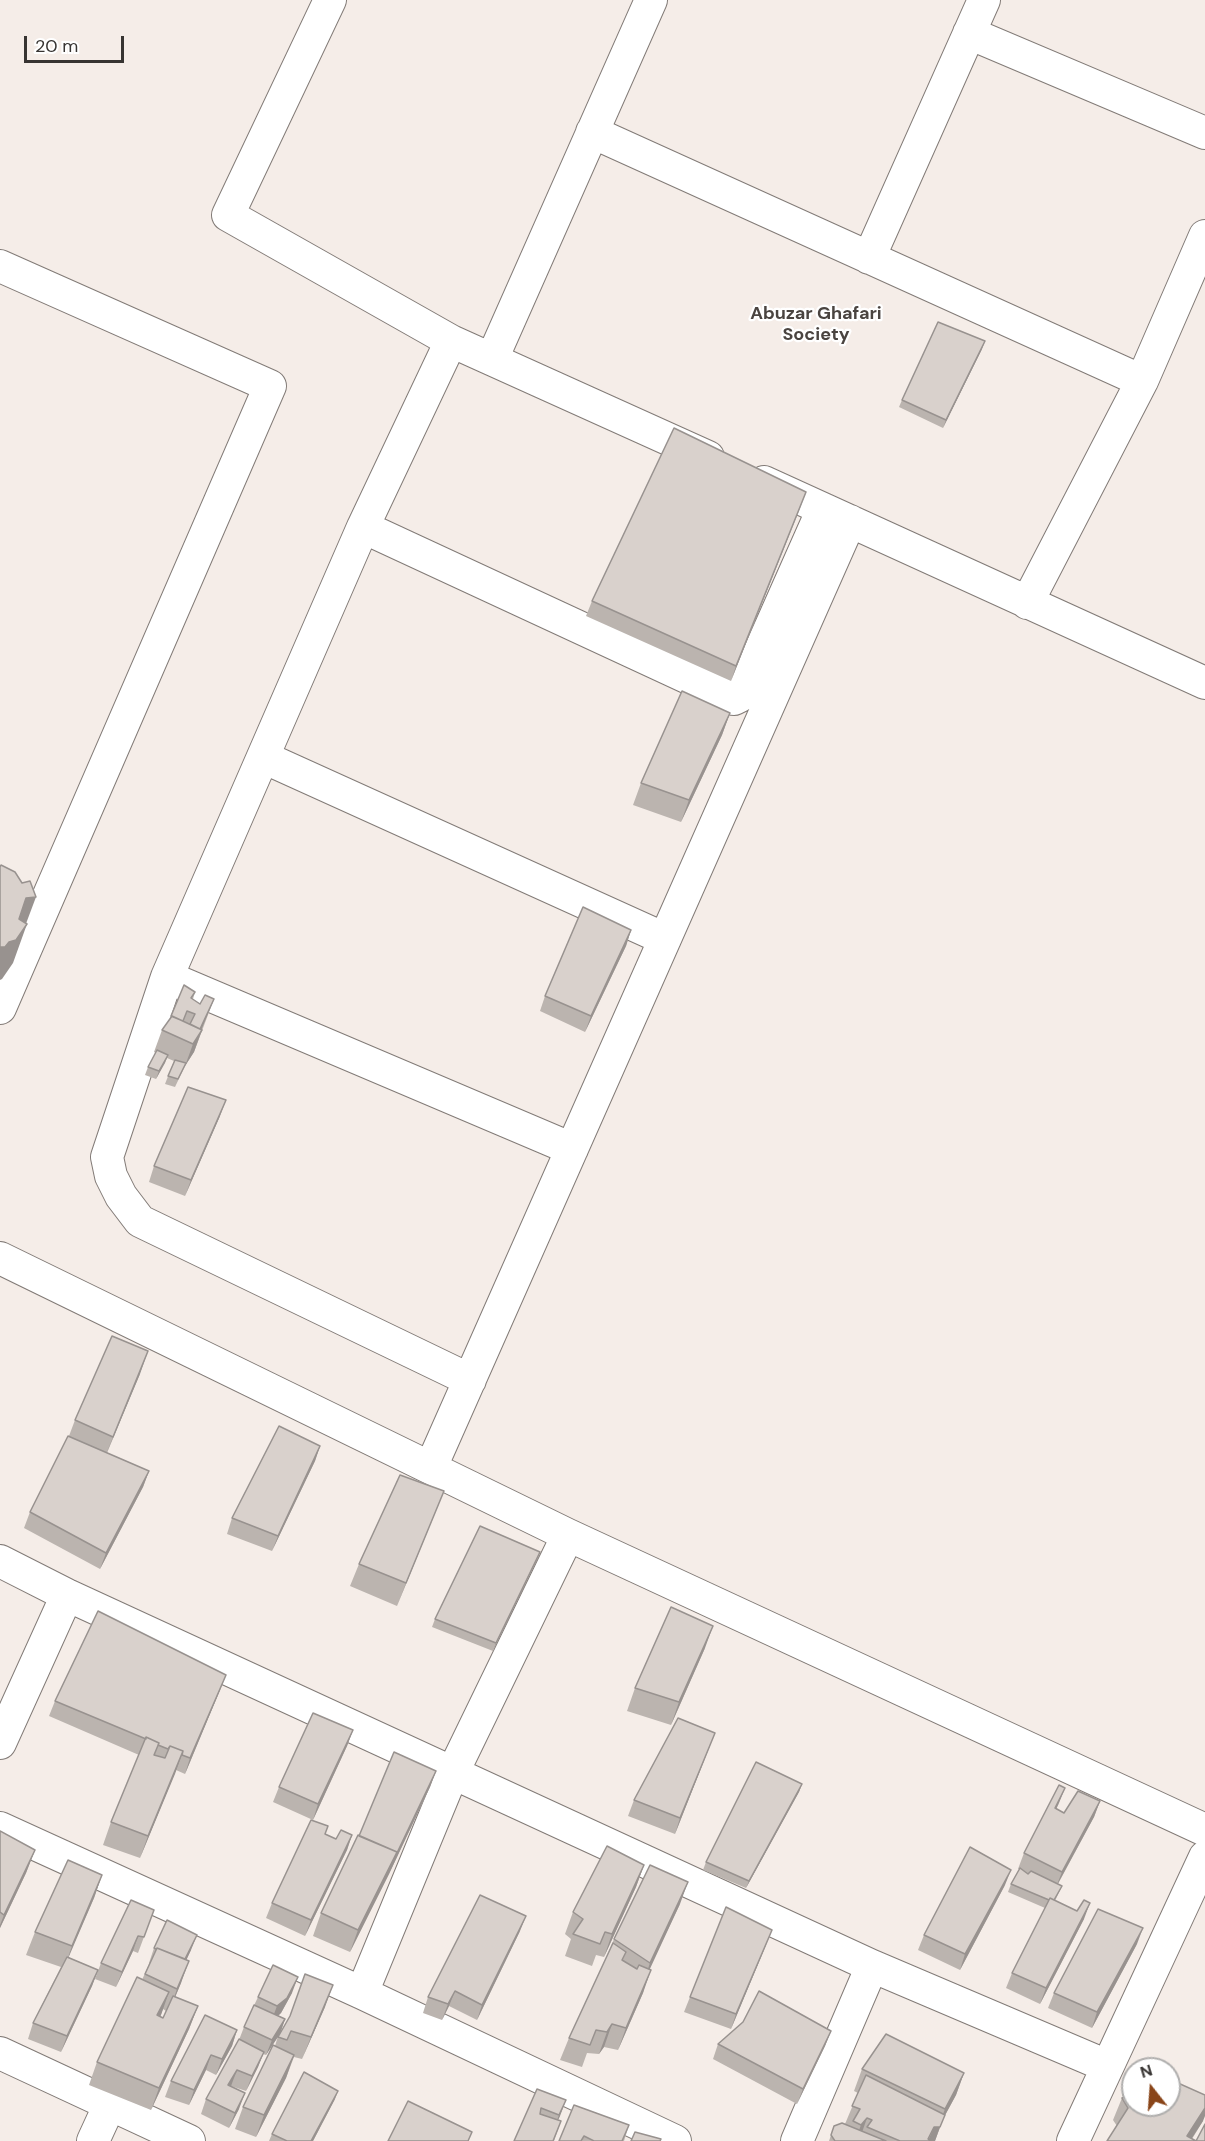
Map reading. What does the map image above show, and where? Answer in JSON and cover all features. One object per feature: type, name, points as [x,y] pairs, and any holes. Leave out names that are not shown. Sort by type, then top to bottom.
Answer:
[{"type":"street","points":[[330,0],[228,215],[451,341],[1205,683]]},
{"type":"street","points":[[492,359],[651,0]]},
{"type":"street","points":[[868,258],[984,0]]},
{"type":"street","points":[[969,33],[1205,133]]},
{"type":"street","points":[[592,132],[1142,381]]},
{"type":"street","points":[[1027,603],[1142,381],[1205,236]]},
{"type":"street","points":[[0,1008],[270,386],[3,273]]},
{"type":"street","points":[[451,341],[363,527],[167,977],[107,1157],[111,1176],[121,1196],[140,1221],[470,1380]]},
{"type":"street","points":[[363,527],[734,699],[740,696],[836,515]]},
{"type":"street","points":[[431,1467],[665,939],[836,515]]},
{"type":"street","points":[[263,756],[665,939]]},
{"type":"street","points":[[9,907],[38,921]]},
{"type":"street","points":[[167,977],[572,1149]]},
{"type":"street","points":[[0,1258],[568,1535],[1205,1830]]},
{"type":"street","points":[[362,1993],[453,1772],[568,1535]]},
{"type":"street","points":[[0,1561],[68,1595],[872,1965],[1107,2066]]},
{"type":"street","points":[[0,1743],[68,1595]]},
{"type":"street","points":[[0,1828],[362,1993],[675,2141]]},
{"type":"street","points":[[1073,2141],[1205,1857]]},
{"type":"street","points":[[797,2141],[872,1965]]},
{"type":"street","points":[[0,2053],[189,2141]]},
{"type":"street","points":[[93,2141],[110,2104]]},
{"type":"building","points":[[938,322],[985,341],[946,420],[902,400]]},
{"type":"building","points":[[674,428],[806,492],[736,666],[592,601]]},
{"type":"building","points":[[682,691],[730,713],[689,800],[641,783]]},
{"type":"building","points":[[1,865],[15,872],[22,883],[30,881],[36,897],[26,898],[19,919],[27,924],[16,940],[9,942],[5,947],[0,947]]},
{"type":"building","points":[[583,907],[631,930],[591,1016],[545,996]]},
{"type":"building","points":[[184,985],[195,992],[191,998],[200,1004],[205,995],[214,999],[200,1029],[190,1024],[195,1014],[187,1011],[183,1021],[171,1016]]},
{"type":"building","points":[[172,1016],[202,1030],[193,1044],[162,1030]]},
{"type":"building","points":[[157,1050],[168,1055],[159,1071],[148,1067]]},
{"type":"building","points":[[175,1060],[186,1063],[178,1079],[168,1076]]},
{"type":"building","points":[[188,1087],[226,1100],[191,1180],[154,1166]]},
{"type":"building","points":[[112,1336],[148,1351],[113,1437],[75,1420]]},
{"type":"building","points":[[279,1426],[320,1446],[278,1536],[232,1518]]},
{"type":"building","points":[[68,1436],[149,1471],[106,1553],[30,1512]]},
{"type":"building","points":[[400,1475],[444,1491],[406,1583],[359,1564]]},
{"type":"building","points":[[480,1526],[540,1552],[496,1643],[435,1619]]},
{"type":"building","points":[[671,1607],[713,1626],[679,1702],[635,1688]]},
{"type":"building","points":[[98,1611],[226,1675],[190,1758],[182,1755],[183,1751],[170,1746],[168,1749],[146,1737],[146,1739],[55,1701]]},
{"type":"building","points":[[313,1713],[353,1730],[318,1804],[279,1787]]},
{"type":"building","points":[[678,1718],[715,1733],[680,1818],[634,1800]]},
{"type":"building","points":[[146,1737],[159,1743],[154,1755],[165,1758],[170,1746],[183,1751],[148,1836],[111,1822]]},
{"type":"building","points":[[394,1752],[436,1771],[396,1855],[397,1852],[359,1836]]},
{"type":"building","points":[[756,1762],[802,1784],[749,1881],[706,1862]]},
{"type":"building","points":[[1059,1785],[1065,1788],[1055,1808],[1064,1813],[1078,1791],[1100,1801],[1062,1872],[1024,1853]]},
{"type":"building","points":[[311,1820],[328,1826],[325,1834],[336,1839],[341,1830],[352,1835],[311,1920],[272,1903]]},
{"type":"building","points":[[0,1831],[35,1850],[4,1915],[0,1912]]},
{"type":"building","points":[[358,1835],[397,1852],[358,1930],[321,1913]]},
{"type":"building","points":[[607,1846],[644,1865],[612,1934],[605,1932],[600,1944],[573,1934],[583,1919],[573,1912]]},
{"type":"building","points":[[970,1847],[1011,1870],[965,1954],[924,1935]]},
{"type":"building","points":[[68,1860],[102,1875],[72,1946],[35,1932]]},
{"type":"building","points":[[650,1865],[688,1882],[650,1963],[614,1939]]},
{"type":"building","points":[[1020,1868],[1028,1874],[1031,1871],[1062,1886],[1054,1900],[1011,1884]]},
{"type":"building","points":[[480,1895],[526,1916],[482,2005],[455,1991],[448,2004],[428,1997]]},
{"type":"building","points":[[1050,1898],[1077,1911],[1084,1900],[1090,1903],[1046,1988],[1012,1973]]},
{"type":"building","points":[[131,1900],[154,1910],[144,1937],[138,1936],[122,1972],[101,1963]]},
{"type":"building","points":[[726,1907],[772,1930],[736,2014],[690,1997]]},
{"type":"building","points":[[1098,1909],[1143,1928],[1097,2012],[1054,1993]]},
{"type":"building","points":[[167,1920],[197,1935],[185,1959],[154,1948]]},
{"type":"building","points":[[613,1943],[626,1952],[622,1960],[637,1969],[639,1965],[651,1970],[626,2028],[612,2024],[607,2032],[596,2030],[590,2045],[569,2038]]},
{"type":"building","points":[[157,1948],[189,1961],[177,1989],[145,1974]]},
{"type":"building","points":[[67,1957],[98,1970],[67,2036],[33,2023]]},
{"type":"building","points":[[273,1965],[298,1977],[287,1998],[277,2006],[258,1997]]},
{"type":"building","points":[[305,1974],[333,1985],[311,2037],[291,2031],[287,2040],[278,2037],[290,2016]]},
{"type":"building","points":[[137,1977],[169,1992],[157,2015],[163,2018],[173,1996],[198,2006],[159,2088],[97,2062]]},
{"type":"building","points":[[759,1991],[831,2031],[803,2089],[718,2044],[743,2022]]},
{"type":"building","points":[[254,2005],[285,2019],[272,2040],[244,2027]]},
{"type":"building","points":[[205,2015],[237,2030],[222,2059],[211,2055],[194,2090],[171,2081]]},
{"type":"building","points":[[886,2034],[964,2073],[945,2109],[862,2069]]},
{"type":"building","points":[[239,2039],[264,2052],[252,2076],[237,2070],[228,2085],[245,2093],[235,2113],[206,2099]]},
{"type":"building","points":[[273,2045],[294,2055],[264,2115],[243,2107]]},
{"type":"building","points":[[304,2072],[338,2091],[311,2141],[287,2141],[272,2134]]},
{"type":"building","points":[[866,2075],[945,2115],[940,2127],[934,2127],[928,2139],[931,2141],[900,2141],[867,2127],[872,2120],[867,2118],[861,2125],[853,2121],[860,2109],[852,2106]]},
{"type":"building","points":[[1181,2084],[1205,2095],[1205,2108],[1187,2136],[1196,2141],[1107,2141],[1122,2117],[1181,2117]]},
{"type":"building","points":[[537,2089],[566,2100],[559,2115],[541,2108],[540,2114],[561,2121],[553,2141],[514,2141]]},
{"type":"building","points":[[408,2101],[472,2132],[468,2141],[388,2141]]},
{"type":"building","points":[[574,2105],[629,2125],[622,2141],[594,2141],[584,2136],[581,2141],[559,2141]]},
{"type":"building","points":[[842,2123],[886,2141],[835,2141],[831,2135],[834,2126]]},
{"type":"building","points":[[1205,2124],[1205,2141],[1196,2141]]},
{"type":"building","points":[[635,2132],[661,2139],[660,2141],[631,2141]]},
{"type":"district","name":"Abuzar Ghafari Society","points":[[816,324]]}]
